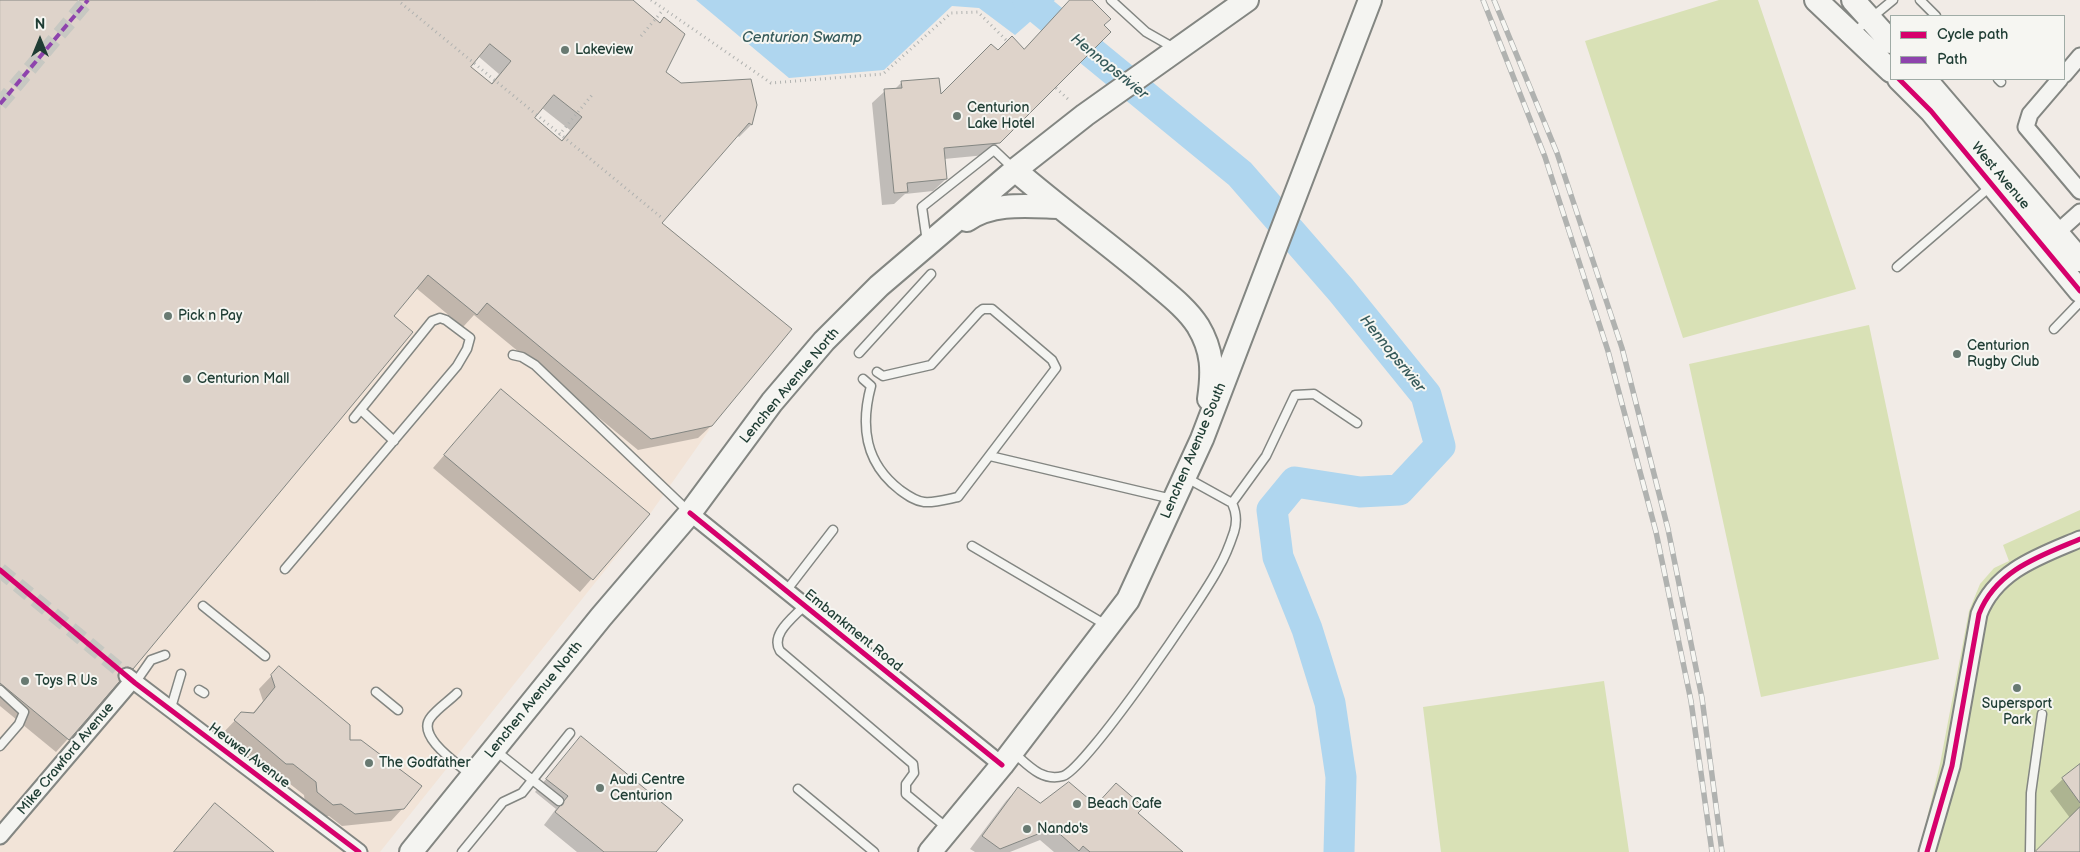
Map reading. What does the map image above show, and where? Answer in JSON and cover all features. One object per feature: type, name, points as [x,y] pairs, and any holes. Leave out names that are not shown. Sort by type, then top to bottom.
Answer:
[{"type":"main road","name":"Lenchen Avenue North","points":[[411,852],[601,617],[690,513],[772,402],[824,342],[879,286],[1015,170],[1085,115],[1247,0]]},
{"type":"main road","name":"Lenchen Avenue South","points":[[939,845],[1128,600],[1202,439],[1370,0]]},
{"type":"main road","points":[[1816,0],[1890,70]]},
{"type":"main road","points":[[1853,0],[1890,41]]},
{"type":"main road","name":"West Avenue","points":[[1900,80],[1931,111],[1992,185],[2050,238],[2080,260]]},
{"type":"main road","name":"West Avenue","points":[[1926,80],[2050,238],[2080,291]]},
{"type":"main road","points":[[1015,170],[1058,207],[1129,261],[1179,304],[1197,325],[1207,346],[1213,370],[1202,439]]},
{"type":"main road","points":[[927,246],[976,213],[1018,206],[1058,207]]},
{"type":"street","points":[[2065,74],[2080,56]]},
{"type":"street","points":[[2059,80],[2030,114],[2025,125],[2029,133],[2080,191]]},
{"type":"street","points":[[2050,238],[2080,212]]},
{"type":"street","name":"Embankment Road","points":[[690,513],[804,606],[1007,759]]},
{"type":"street","points":[[1927,852],[1952,766],[1979,614],[1983,603],[1998,583],[2017,569],[2080,539]]},
{"type":"street","name":"Heuwel Avenue","points":[[131,680],[359,852]]},
{"type":"street","name":"Mike Crawford Avenue","points":[[0,836],[131,680]]},
{"type":"lane","points":[[1111,0],[1146,32],[1176,52]]},
{"type":"lane","points":[[1853,33],[1872,20],[1893,0]]},
{"type":"lane","points":[[1920,0],[1935,15]]},
{"type":"lane","points":[[927,246],[922,207],[994,150],[1015,170]]},
{"type":"lane","points":[[1896,267],[1992,185]]},
{"type":"lane","points":[[859,353],[931,274]]},
{"type":"lane","points":[[2054,329],[2080,302]]},
{"type":"lane","points":[[863,379],[871,386],[865,422],[874,464],[891,483],[908,496],[923,502],[958,497],[1056,368],[1052,360],[992,309],[983,309],[930,365],[884,376],[877,372]]},
{"type":"lane","points":[[285,569],[457,366],[467,349],[470,338],[446,320],[440,318],[432,321],[354,418]]},
{"type":"lane","name":"Embankment Road","points":[[513,355],[522,357],[535,365],[690,513]]},
{"type":"lane","points":[[1232,503],[1266,456],[1295,395],[1314,394],[1357,423]]},
{"type":"lane","points":[[361,410],[394,441]]},
{"type":"lane","points":[[990,456],[1174,500]]},
{"type":"lane","points":[[1007,759],[1038,774],[1063,776],[1075,769],[1098,742],[1172,640],[1220,567],[1237,519],[1232,503],[1185,477]]},
{"type":"lane","points":[[786,591],[833,530]]},
{"type":"lane","points":[[972,546],[1108,626]]},
{"type":"lane","points":[[202,606],[265,656]]},
{"type":"lane","points":[[804,606],[778,636],[776,645],[780,651],[914,764],[914,773],[906,784],[906,794],[939,845]]},
{"type":"lane","points":[[131,680],[151,660],[166,654]]},
{"type":"lane","points":[[170,711],[181,674]]},
{"type":"lane","points":[[0,690],[24,712],[19,724],[0,746]]},
{"type":"lane","points":[[376,692],[398,710]]},
{"type":"lane","points":[[457,694],[430,718],[427,728],[432,741],[473,776]]},
{"type":"lane","points":[[2030,852],[2032,794],[2042,714]]},
{"type":"lane","points":[[462,852],[503,802],[522,793],[570,733]]},
{"type":"lane","points":[[494,750],[559,801]]},
{"type":"lane","points":[[798,788],[874,852]]},
{"type":"path","points":[[651,0],[771,83],[883,74],[950,13],[978,12],[1007,42]]},
{"type":"path","points":[[401,3],[662,218]]},
{"type":"path","points":[[641,36],[663,10]]},
{"type":"path","points":[[559,135],[592,95]]},
{"type":"shaded area","name":"Centurion Mall","points":[[0,0],[399,7],[792,329],[712,426],[650,514],[380,852],[0,852]]},
{"type":"green space","points":[[1719,0],[1758,0],[1856,289],[1683,338],[1585,41]]},
{"type":"green space","points":[[1869,325],[1939,659],[1761,697],[1689,364]]},
{"type":"green space","name":"Supersport Park","points":[[2080,510],[2080,852],[1919,852],[1940,764],[1969,611],[1980,584],[1994,568],[2009,561],[2003,545]]},
{"type":"green space","points":[[1604,681],[1629,852],[1441,852],[1423,707]]},
{"type":"water","name":"Centurion Swamp","points":[[696,0],[1055,0],[1015,35],[979,8],[952,6],[884,70],[789,78]]},
{"type":"building","name":"Centurion Mall","points":[[0,0],[633,0],[660,23],[664,17],[685,34],[666,72],[681,83],[751,79],[757,105],[752,125],[749,123],[662,223],[792,329],[712,426],[651,439],[487,303],[477,315],[428,275],[394,316],[413,332],[133,669],[128,667],[120,670],[118,675],[120,681],[69,740],[0,683]],"holes":[[[490,44],[511,61],[492,84],[471,67]],[[554,95],[582,117],[562,141],[535,118]]]},
{"type":"building","name":"Centurion Lake Hotel","points":[[1070,0],[1092,0],[1111,19],[1104,25],[1111,32],[1000,143],[944,148],[947,179],[907,183],[908,192],[894,193],[884,89],[902,88],[901,81],[939,78],[941,94],[991,44],[998,50],[1012,36],[1024,49]]},
{"type":"building","points":[[501,389],[650,514],[593,580],[444,455]]},
{"type":"building","points":[[279,666],[350,725],[350,740],[361,740],[422,786],[404,809],[355,814],[341,804],[333,805],[317,792],[316,782],[293,764],[286,764],[234,720],[241,712],[254,713],[275,687],[271,675]]},
{"type":"building","name":"Audi Centre Centurion","points":[[581,736],[683,820],[656,852],[604,852],[555,812],[568,796],[546,779]]},
{"type":"building","points":[[2080,764],[2080,803],[2062,778]]},
{"type":"building","points":[[1069,782],[1096,805],[1116,783],[1144,807],[1138,813],[1183,852],[1090,852],[1083,846],[1079,851],[1053,828],[1000,849],[982,836],[1018,787],[1040,803]]},
{"type":"building","points":[[215,803],[274,852],[174,852]]},
{"type":"building","points":[[2080,807],[2080,852],[2036,852],[2036,851]]},
{"type":"waterway","name":"Hennopsrivier","points":[[1028,0],[1240,174],[1341,290],[1426,395],[1440,446],[1399,490],[1360,492],[1295,482],[1272,510],[1278,557],[1307,629],[1330,703],[1341,777],[1339,852]]},
{"type":"tunnel","points":[[0,104],[88,0]]},
{"type":"tunnel","points":[[0,570],[127,676]]},
{"type":"railway","points":[[1483,0],[1545,157],[1608,351],[1656,532],[1691,701],[1712,852]]},
{"type":"railway","points":[[1494,0],[1557,153],[1622,348],[1668,529],[1702,698],[1722,852]]},
{"type":"marked path","points":[[0,104],[88,0]]},
{"type":"cycle path","points":[[1900,80],[1931,111],[2080,291]]},
{"type":"cycle path","points":[[690,513],[1002,765]]},
{"type":"cycle path","points":[[1927,852],[1952,766],[1979,614],[1996,586],[2008,575],[2021,566],[2080,539]]},
{"type":"cycle path","points":[[0,570],[135,683],[359,852]]},
{"type":"place","name":"Lakeview","points":[[565,50]]},
{"type":"place","name":"Centurion Lake Hotel","points":[[957,116]]},
{"type":"place","name":"Pick n Pay","points":[[168,316]]},
{"type":"place","name":"Centurion Rugby Club","points":[[1957,354]]},
{"type":"place","name":"Centurion Mall","points":[[187,379]]},
{"type":"place","name":"Toys R Us","points":[[25,681]]},
{"type":"place","name":"Supersport Park","points":[[2017,688]]},
{"type":"place","name":"The Godfather","points":[[369,763]]},
{"type":"place","name":"Audi Centre Centurion","points":[[600,788]]},
{"type":"place","name":"Beach Cafe","points":[[1077,804]]},
{"type":"place","name":"Nando's","points":[[1027,829]]}]
